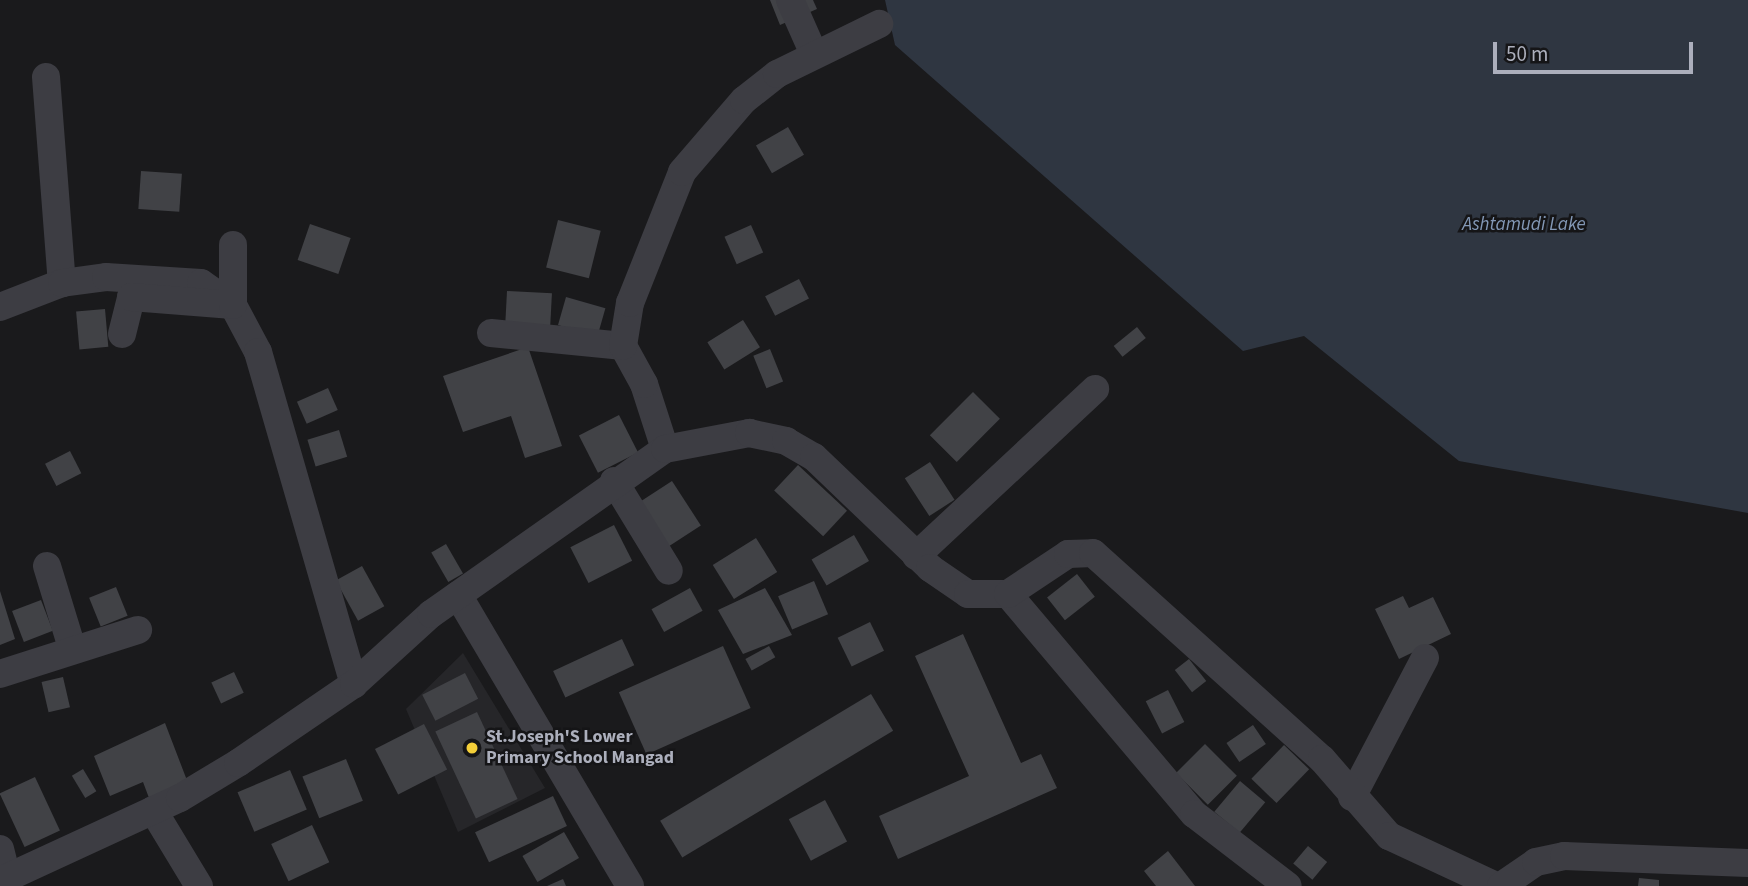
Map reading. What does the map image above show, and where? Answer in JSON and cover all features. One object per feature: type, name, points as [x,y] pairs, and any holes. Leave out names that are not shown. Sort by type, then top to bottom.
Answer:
[{"type":"street","points":[[790,0],[813,52]]},
{"type":"street","points":[[665,449],[644,384],[623,346],[630,303],[682,172],[744,100],[813,52],[879,24]]},
{"type":"street","points":[[46,77],[62,283]]},
{"type":"street","points":[[233,245],[233,306]]},
{"type":"street","points":[[0,307],[62,283],[167,278],[201,283],[233,306],[258,352],[354,684]]},
{"type":"street","points":[[122,334],[131,296],[233,306]]},
{"type":"street","points":[[491,333],[623,346]]},
{"type":"street","points":[[916,556],[1095,388]]},
{"type":"street","points":[[0,849],[4,879],[153,810],[354,684],[458,595],[614,481],[665,449],[749,433],[786,441],[832,472],[916,556],[968,594],[1008,594],[1068,554],[1093,554],[1322,759],[1352,797],[1389,836],[1496,886]]},
{"type":"street","points":[[614,481],[670,571]]},
{"type":"street","points":[[47,566],[72,648]]},
{"type":"street","points":[[1008,594],[1194,814],[1288,886]]},
{"type":"street","points":[[458,595],[630,886]]},
{"type":"street","points":[[0,674],[72,648],[138,630]]},
{"type":"street","points":[[1352,797],[1425,658]]},
{"type":"street","points":[[153,810],[199,886]]},
{"type":"street","points":[[1501,886],[1536,862],[1564,856],[1748,863]]},
{"type":"shaded area","name":"St.Joseph'S Lower Primary School Mangad","points":[[463,653],[545,788],[458,832],[406,709]]},
{"type":"water","name":"Ashtamudi Lake","points":[[885,0],[1748,0],[1748,513],[1459,461],[1304,336],[1243,351],[895,45]]},
{"type":"building","points":[[770,0],[813,0],[817,9],[780,25]]},
{"type":"building","points":[[788,127],[804,155],[772,173],[756,146]]},
{"type":"building","points":[[141,171],[182,174],[179,212],[138,209]]},
{"type":"building","points":[[558,220],[601,231],[589,278],[546,268]]},
{"type":"building","points":[[310,224],[351,238],[338,274],[298,260]]},
{"type":"building","points":[[751,225],[763,252],[737,264],[725,237]]},
{"type":"building","points":[[799,279],[809,299],[775,316],[765,296]]},
{"type":"building","points":[[507,291],[552,293],[550,331],[505,329]]},
{"type":"building","points":[[566,297],[605,308],[597,336],[558,325]]},
{"type":"building","points":[[105,309],[108,347],[79,349],[76,312]]},
{"type":"building","points":[[743,320],[760,347],[724,369],[707,342]]},
{"type":"building","points":[[1137,327],[1146,338],[1122,357],[1114,346]]},
{"type":"building","points":[[528,347],[562,446],[525,458],[511,416],[463,432],[443,376]]},
{"type":"building","points":[[770,349],[783,381],[766,388],[753,356]]},
{"type":"building","points":[[328,388],[338,410],[307,424],[297,402]]},
{"type":"building","points":[[973,392],[1000,419],[957,462],[930,435]]},
{"type":"building","points":[[619,415],[638,452],[598,473],[579,435]]},
{"type":"building","points":[[339,430],[347,457],[316,466],[307,440]]},
{"type":"building","points":[[70,451],[81,473],[56,486],[45,464]]},
{"type":"building","points":[[930,462],[955,500],[929,516],[905,478]]},
{"type":"building","points":[[798,465],[847,511],[823,536],[774,491]]},
{"type":"building","points":[[672,481],[701,525],[668,547],[639,502]]},
{"type":"building","points":[[614,525],[632,561],[589,583],[570,547]]},
{"type":"building","points":[[854,535],[869,561],[827,585],[812,560]]},
{"type":"building","points":[[756,538],[777,572],[734,599],[713,565]]},
{"type":"building","points":[[446,544],[463,573],[448,582],[431,552]]},
{"type":"building","points":[[362,566],[384,606],[358,621],[336,581]]},
{"type":"building","points":[[1077,574],[1095,597],[1065,620],[1047,597]]},
{"type":"building","points":[[814,581],[828,614],[792,629],[778,596]]},
{"type":"building","points":[[116,587],[128,616],[101,627],[89,598]]},
{"type":"building","points":[[690,588],[703,611],[664,632],[652,609]]},
{"type":"building","points":[[765,588],[792,635],[743,654],[718,610]]},
{"type":"building","points":[[0,591],[15,639],[0,645]]},
{"type":"building","points":[[1403,596],[1409,608],[1433,597],[1451,634],[1399,659],[1375,609]]},
{"type":"building","points":[[41,600],[53,631],[24,642],[12,611]]},
{"type":"building","points":[[870,622],[884,651],[852,667],[838,638]]},
{"type":"building","points":[[963,634],[1021,763],[1041,754],[1057,788],[898,859],[879,816],[969,776],[915,656]]},
{"type":"building","points":[[622,639],[634,665],[565,697],[553,671]]},
{"type":"building","points":[[723,646],[751,708],[647,754],[619,692]]},
{"type":"building","points":[[769,646],[775,657],[752,670],[745,659]]},
{"type":"building","points":[[1189,659],[1206,681],[1192,692],[1175,670]]},
{"type":"building","points":[[234,672],[244,693],[221,703],[211,683]]},
{"type":"building","points":[[465,673],[478,699],[435,721],[422,695]]},
{"type":"building","points":[[63,677],[70,707],[49,712],[42,682]]},
{"type":"building","points":[[1168,690],[1184,722],[1162,733],[1146,701]]},
{"type":"building","points":[[871,694],[893,731],[682,858],[660,821]]},
{"type":"building","points":[[477,712],[518,799],[476,818],[435,731]]},
{"type":"building","points":[[165,723],[188,783],[149,798],[143,782],[110,796],[94,756]]},
{"type":"building","points":[[424,724],[447,769],[398,794],[375,749]]},
{"type":"building","points":[[1253,725],[1266,744],[1239,762],[1226,743]]},
{"type":"building","points":[[1205,744],[1237,776],[1208,805],[1176,773]]},
{"type":"building","points":[[1284,745],[1309,769],[1277,803],[1251,779]]},
{"type":"building","points":[[346,759],[363,801],[319,818],[302,777]]},
{"type":"building","points":[[83,769],[96,791],[85,798],[72,776]]},
{"type":"building","points":[[290,770],[307,810],[254,832],[238,792]]},
{"type":"building","points":[[35,777],[60,830],[25,847],[0,793]]},
{"type":"building","points":[[1240,781],[1265,802],[1240,833],[1214,812]]},
{"type":"building","points":[[553,796],[567,826],[489,862],[475,832]]},
{"type":"building","points":[[825,800],[847,841],[811,861],[789,819]]},
{"type":"building","points":[[312,825],[329,862],[289,881],[271,844]]},
{"type":"building","points":[[564,832],[579,858],[537,882],[522,856]]},
{"type":"building","points":[[1308,846],[1327,862],[1312,880],[1293,864]]},
{"type":"building","points":[[1168,851],[1195,886],[1156,886],[1144,871]]},
{"type":"building","points":[[1639,878],[1659,880],[1659,886],[1638,886]]},
{"type":"building","points":[[563,879],[566,886],[547,886]]},
{"type":"place","name":"St.Joseph'S Lower Primary School Mangad","points":[[472,748]]}]
